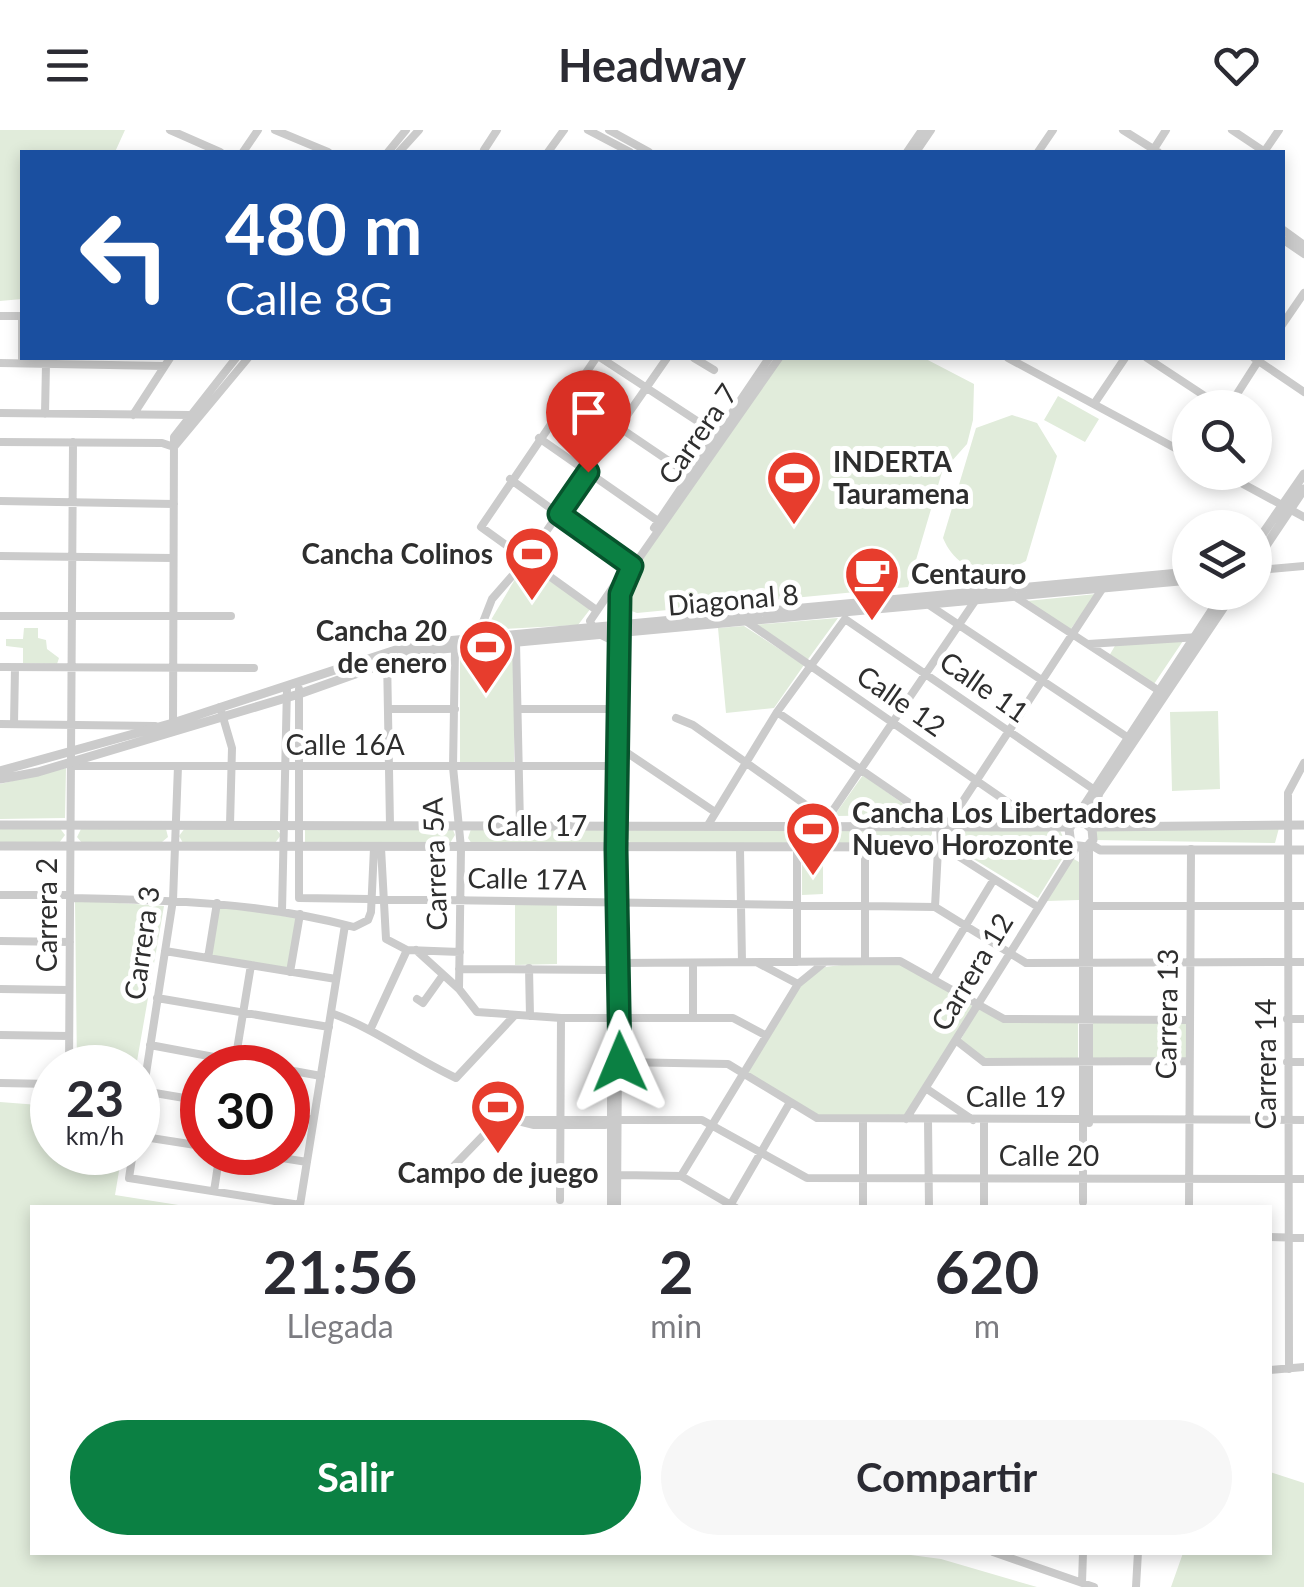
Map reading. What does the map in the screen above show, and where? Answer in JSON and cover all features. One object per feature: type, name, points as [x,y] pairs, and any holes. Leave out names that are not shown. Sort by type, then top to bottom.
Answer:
[{"type":"street","points":[[170,130],[215,150]]},
{"type":"street","points":[[275,130],[323,150]]},
{"type":"street","points":[[401,150],[419,130]]},
{"type":"street","points":[[484,150],[497,130]]},
{"type":"street","points":[[588,130],[615,149]]},
{"type":"street","points":[[609,130],[645,150]]},
{"type":"street","points":[[1124,130],[1152,150]]},
{"type":"street","points":[[1232,130],[1261,150]]},
{"type":"street","points":[[1286,311],[1304,293]]},
{"type":"street","points":[[133,415],[168,360]]},
{"type":"street","points":[[173,727],[174,437],[234,360]]},
{"type":"street","points":[[174,447],[246,360]]},
{"type":"street","points":[[595,609],[480,526],[597,360]]},
{"type":"street","points":[[602,360],[716,434]]},
{"type":"street","points":[[478,635],[492,599],[527,559],[666,360]]},
{"type":"street","points":[[697,360],[714,370]]},
{"type":"street","name":"Carrera 7","points":[[614,1205],[615,902],[611,856],[616,849],[621,584],[658,521],[692,477],[716,434],[768,360]]},
{"type":"street","name":"Carrera 7","points":[[591,626],[595,609],[778,360]]},
{"type":"street","points":[[1014,360],[1172,446]]},
{"type":"street","points":[[1094,404],[1124,360]]},
{"type":"street","points":[[1150,360],[1198,390]]},
{"type":"street","points":[[1238,390],[1257,360]]},
{"type":"street","points":[[1261,360],[1304,392]]},
{"type":"street","points":[[0,363],[97,361],[164,366]]},
{"type":"street","points":[[45,414],[46,364]]},
{"type":"street","points":[[570,394],[692,477]]},
{"type":"street","points":[[0,414],[190,415]]},
{"type":"street","points":[[539,438],[658,521]]},
{"type":"street","points":[[0,442],[162,443],[174,447]]},
{"type":"street","points":[[71,724],[72,442]]},
{"type":"street","points":[[1272,536],[1304,474]]},
{"type":"street","points":[[510,479],[630,565]]},
{"type":"street","points":[[1272,525],[1304,489]]},
{"type":"street","points":[[1254,490],[1304,518]]},
{"type":"street","points":[[0,501],[174,504]]},
{"type":"street","points":[[0,556],[173,558]]},
{"type":"street","points":[[1272,567],[1304,566]]},
{"type":"street","name":"Diagonal 8","points":[[977,597],[1017,598],[1172,575]]},
{"type":"street","name":"Diagonal 8","points":[[287,693],[299,682],[478,635],[841,612],[1172,581]]},
{"type":"street","points":[[1104,586],[978,782],[944,824],[936,907],[1008,956],[1026,963],[1304,962]]},
{"type":"street","points":[[819,849],[825,822],[960,628],[977,597]]},
{"type":"street","points":[[1017,598],[1162,693]]},
{"type":"street","points":[[926,602],[1130,739]]},
{"type":"street","points":[[1082,847],[1067,836],[1073,825],[1214,610]]},
{"type":"street","points":[[1088,644],[1199,637],[1220,610]]},
{"type":"street","points":[[708,825],[841,612]]},
{"type":"street","name":"Calle 11","points":[[841,612],[1095,791]]},
{"type":"street","points":[[0,616],[231,616]]},
{"type":"street","name":"Calle 12","points":[[742,617],[1038,824]]},
{"type":"street","points":[[591,626],[601,635]]},
{"type":"street","name":"Diagonal 8","points":[[0,780],[71,765],[222,711],[287,693],[299,694],[387,657],[601,635],[621,628]]},
{"type":"street","name":"Carrera 7","points":[[601,635],[613,641],[620,748],[616,766]]},
{"type":"street","points":[[516,642],[520,826]]},
{"type":"street","points":[[1107,657],[1107,647],[1115,642]]},
{"type":"street","name":"Carrera 5A","points":[[455,648],[453,767],[461,848],[460,989]]},
{"type":"street","points":[[387,657],[390,826]]},
{"type":"street","points":[[0,667],[254,668]]},
{"type":"street","points":[[14,724],[15,668]]},
{"type":"street","points":[[299,682],[300,847]]},
{"type":"street","points":[[282,911],[287,693]]},
{"type":"street","points":[[389,709],[454,709]]},
{"type":"street","points":[[519,709],[617,709]]},
{"type":"street","points":[[222,711],[232,767],[230,826]]},
{"type":"street","points":[[777,712],[944,824]]},
{"type":"street","points":[[676,718],[688,722],[825,822]]},
{"type":"street","points":[[0,724],[161,726]]},
{"type":"street","name":"Carrera 2","points":[[69,1045],[71,724]]},
{"type":"street","name":"Diagonal 8","points":[[0,772],[161,726],[173,727]]},
{"type":"street","points":[[620,748],[715,812]]},
{"type":"street","name":"Carrera 14","points":[[1288,1368],[1288,788],[1304,763]]},
{"type":"street","name":"Calle 16A","points":[[71,765],[616,766]]},
{"type":"street","name":"Carrera 3","points":[[150,1045],[173,900],[178,766]]},
{"type":"street","points":[[1082,1202],[1088,1061],[1087,906],[1082,847],[1090,826],[1095,791]]},
{"type":"street","name":"Calle 17","points":[[0,825],[616,826],[825,822],[1090,826]]},
{"type":"street","points":[[1090,826],[1304,826]]},
{"type":"street","name":"Calle 17","points":[[0,846],[1304,850]]},
{"type":"street","name":"Calle 17A","points":[[300,847],[299,898],[936,907]]},
{"type":"street","name":"Carrera 12","points":[[906,1120],[1038,906],[1082,847]]},
{"type":"street","points":[[377,848],[377,899],[390,943],[411,950],[460,952]]},
{"type":"street","points":[[740,849],[744,904],[742,962]]},
{"type":"street","points":[[797,849],[797,962]]},
{"type":"street","points":[[864,961],[865,849]]},
{"type":"street","points":[[942,849],[1038,906]]},
{"type":"street","name":"Carrera 13","points":[[1189,1205],[1191,849]]},
{"type":"street","points":[[935,976],[994,879]]},
{"type":"street","points":[[0,895],[217,903],[300,914],[354,927],[368,920],[377,899]]},
{"type":"street","points":[[208,958],[217,903]]},
{"type":"street","points":[[1087,906],[1304,906]]},
{"type":"street","points":[[290,972],[300,914]]},
{"type":"street","points":[[310,1141],[345,924]]},
{"type":"street","points":[[0,941],[70,942]]},
{"type":"street","points":[[411,950],[460,989],[477,1012],[561,1018],[733,1018],[764,1035]]},
{"type":"street","points":[[371,1028],[411,950]]},
{"type":"street","points":[[164,952],[336,979]]},
{"type":"street","points":[[693,962],[693,1018]]},
{"type":"street","points":[[460,969],[693,962],[906,962],[1004,1019],[1190,1020]]},
{"type":"street","points":[[756,962],[798,984]]},
{"type":"street","points":[[681,1176],[798,984],[824,962]]},
{"type":"street","points":[[238,1045],[250,965]]},
{"type":"street","points":[[529,968],[530,1016]]},
{"type":"street","points":[[417,999],[423,1003],[443,974]]},
{"type":"street","points":[[0,989],[69,990]]},
{"type":"street","points":[[157,998],[329,1027]]},
{"type":"street","points":[[332,1014],[371,1028],[408,1054],[456,1078],[514,1016]]},
{"type":"street","name":"Carrera 7","points":[[614,1017],[620,1062],[615,1120],[620,1175],[615,1205]]},
{"type":"street","points":[[560,1200],[561,1018]]},
{"type":"street","points":[[1288,1020],[1304,1019]]},
{"type":"street","points":[[0,1035],[69,1036]]},
{"type":"street","points":[[956,1041],[984,1062],[1189,1060]]},
{"type":"street","points":[[620,1062],[716,1062],[743,1072]]},
{"type":"street","points":[[1286,1062],[1304,1062]]},
{"type":"street","name":"Calle 19","points":[[743,1072],[817,1118],[1304,1120]]},
{"type":"street","points":[[310,1074],[321,1076]]},
{"type":"street","points":[[0,1084],[30,1084]]},
{"type":"street","points":[[927,1090],[973,1120]]},
{"type":"street","points":[[734,1205],[789,1104]]},
{"type":"street","points":[[448,1171],[501,1117],[560,1121],[691,1118],[712,1123],[761,1152]]},
{"type":"street","points":[[310,1119],[314,1120]]},
{"type":"street","points":[[862,1120],[864,1205]]},
{"type":"street","points":[[928,1120],[928,1205]]},
{"type":"street","points":[[984,1120],[984,1205]]},
{"type":"street","name":"Calle 20","points":[[761,1152],[794,1174],[863,1179],[1304,1179]]},
{"type":"street","points":[[129,1175],[129,1178],[300,1205],[304,1175]]},
{"type":"street","points":[[214,1191],[216,1175]]},
{"type":"street","points":[[620,1175],[681,1176],[732,1205]]},
{"type":"street","points":[[1272,1237],[1304,1238]]},
{"type":"street","points":[[1290,1297],[1304,1297]]},
{"type":"street","points":[[1272,1370],[1304,1367]]},
{"type":"street","points":[[1002,1555],[1094,1587]]},
{"type":"street","points":[[1082,1555],[1082,1583]]},
{"type":"street","points":[[1136,1587],[1138,1555]]},
{"type":"green space","points":[[0,130],[125,130],[116,150],[20,150],[20,299],[0,301]]},
{"type":"green space","name":"INDERTA Tauramena","points":[[781,360],[928,360],[974,384],[973,420],[967,444],[942,472],[908,587],[637,613],[626,609],[624,582]]},
{"type":"green space","points":[[1058,396],[1099,419],[1085,442],[1044,420]]},
{"type":"green space","points":[[1012,415],[1037,423],[1057,456],[1026,561],[1002,570],[978,570],[958,559],[943,538],[976,428]]},
{"type":"green space","points":[[524,564],[591,608],[578,625],[485,630]]},
{"type":"green space","points":[[1096,594],[1070,630],[1027,601]]},
{"type":"green space","points":[[838,618],[806,662],[752,625]]},
{"type":"green space","points":[[744,626],[804,665],[774,708],[726,713],[718,628]]},
{"type":"green space","points":[[24,628],[38,628],[38,638],[46,640],[47,649],[59,658],[57,664],[23,663],[23,648],[6,646],[6,639],[23,639]]},
{"type":"green space","points":[[1185,638],[1154,684],[1109,656],[1116,644]]},
{"type":"green space","name":"Cancha 20 de enero","points":[[514,650],[514,762],[460,763],[460,655]]},
{"type":"green space","points":[[1218,711],[1220,789],[1172,791],[1170,712]]},
{"type":"green space","points":[[66,768],[65,818],[0,819],[0,784]]},
{"type":"green space","points":[[863,775],[919,815],[834,816]]},
{"type":"green space","points":[[829,826],[932,830],[932,834],[926,843],[830,843],[825,833]]},
{"type":"green space","points":[[0,827],[59,827],[65,835],[59,843],[0,843]]},
{"type":"green space","points":[[82,827],[166,829],[168,837],[162,842],[82,843],[77,837]]},
{"type":"green space","points":[[953,827],[1059,828],[1063,837],[1058,846],[954,846],[948,837]]},
{"type":"green space","points":[[185,828],[275,828],[281,835],[275,843],[183,843],[179,836]]},
{"type":"green space","points":[[305,828],[453,830],[455,835],[450,843],[305,844]]},
{"type":"green space","points":[[602,828],[608,836],[604,843],[472,844],[468,838],[471,829]]},
{"type":"green space","points":[[1279,828],[1275,843],[1095,840],[1094,829]]},
{"type":"green space","points":[[624,830],[808,830],[804,843],[630,843]]},
{"type":"green space","points":[[1067,851],[1038,898],[962,852]]},
{"type":"green space","points":[[1072,858],[1079,862],[1079,900],[1047,901]]},
{"type":"green space","name":"Cancha Los Libertadores Nuevo Horozonte","points":[[802,862],[823,862],[823,894],[802,895]]},
{"type":"green space","points":[[75,900],[164,906],[140,1045],[77,1045]]},
{"type":"green space","points":[[515,904],[557,905],[557,964],[515,965]]},
{"type":"green space","points":[[217,906],[297,918],[289,969],[209,957]]},
{"type":"green space","points":[[858,963],[904,965],[974,1007],[905,1117],[818,1116],[747,1073],[802,983],[825,967]]},
{"type":"green space","points":[[978,1009],[1004,1021],[1078,1023],[1078,1058],[984,1059],[960,1041]]},
{"type":"green space","points":[[1187,1022],[1186,1058],[1093,1059],[1093,1023]]},
{"type":"green space","points":[[0,1102],[30,1104],[30,1175],[118,1175],[115,1195],[178,1205],[30,1205],[30,1555],[911,1555],[941,1559],[1037,1587],[0,1587]]},
{"type":"green space","points":[[1272,1473],[1304,1483],[1304,1587],[1171,1587],[1182,1555],[1272,1555]]},
{"type":"place","name":"INDERTA Tauramena","points":[[794,527]]},
{"type":"place","name":"Cancha Colinos","points":[[532,603]]},
{"type":"place","name":"Centauro","points":[[872,623]]},
{"type":"place","name":"Cancha 20 de enero","points":[[486,696]]},
{"type":"place","name":"Cancha Los Libertadores Nuevo Horozonte","points":[[813,878]]},
{"type":"place","name":"Campo de juego","points":[[498,1156]]},
{"type":"route","points":[[588,472],[559,514],[632,566],[621,584],[620,594],[620,817],[616,849],[620,879],[620,1062]]}]
